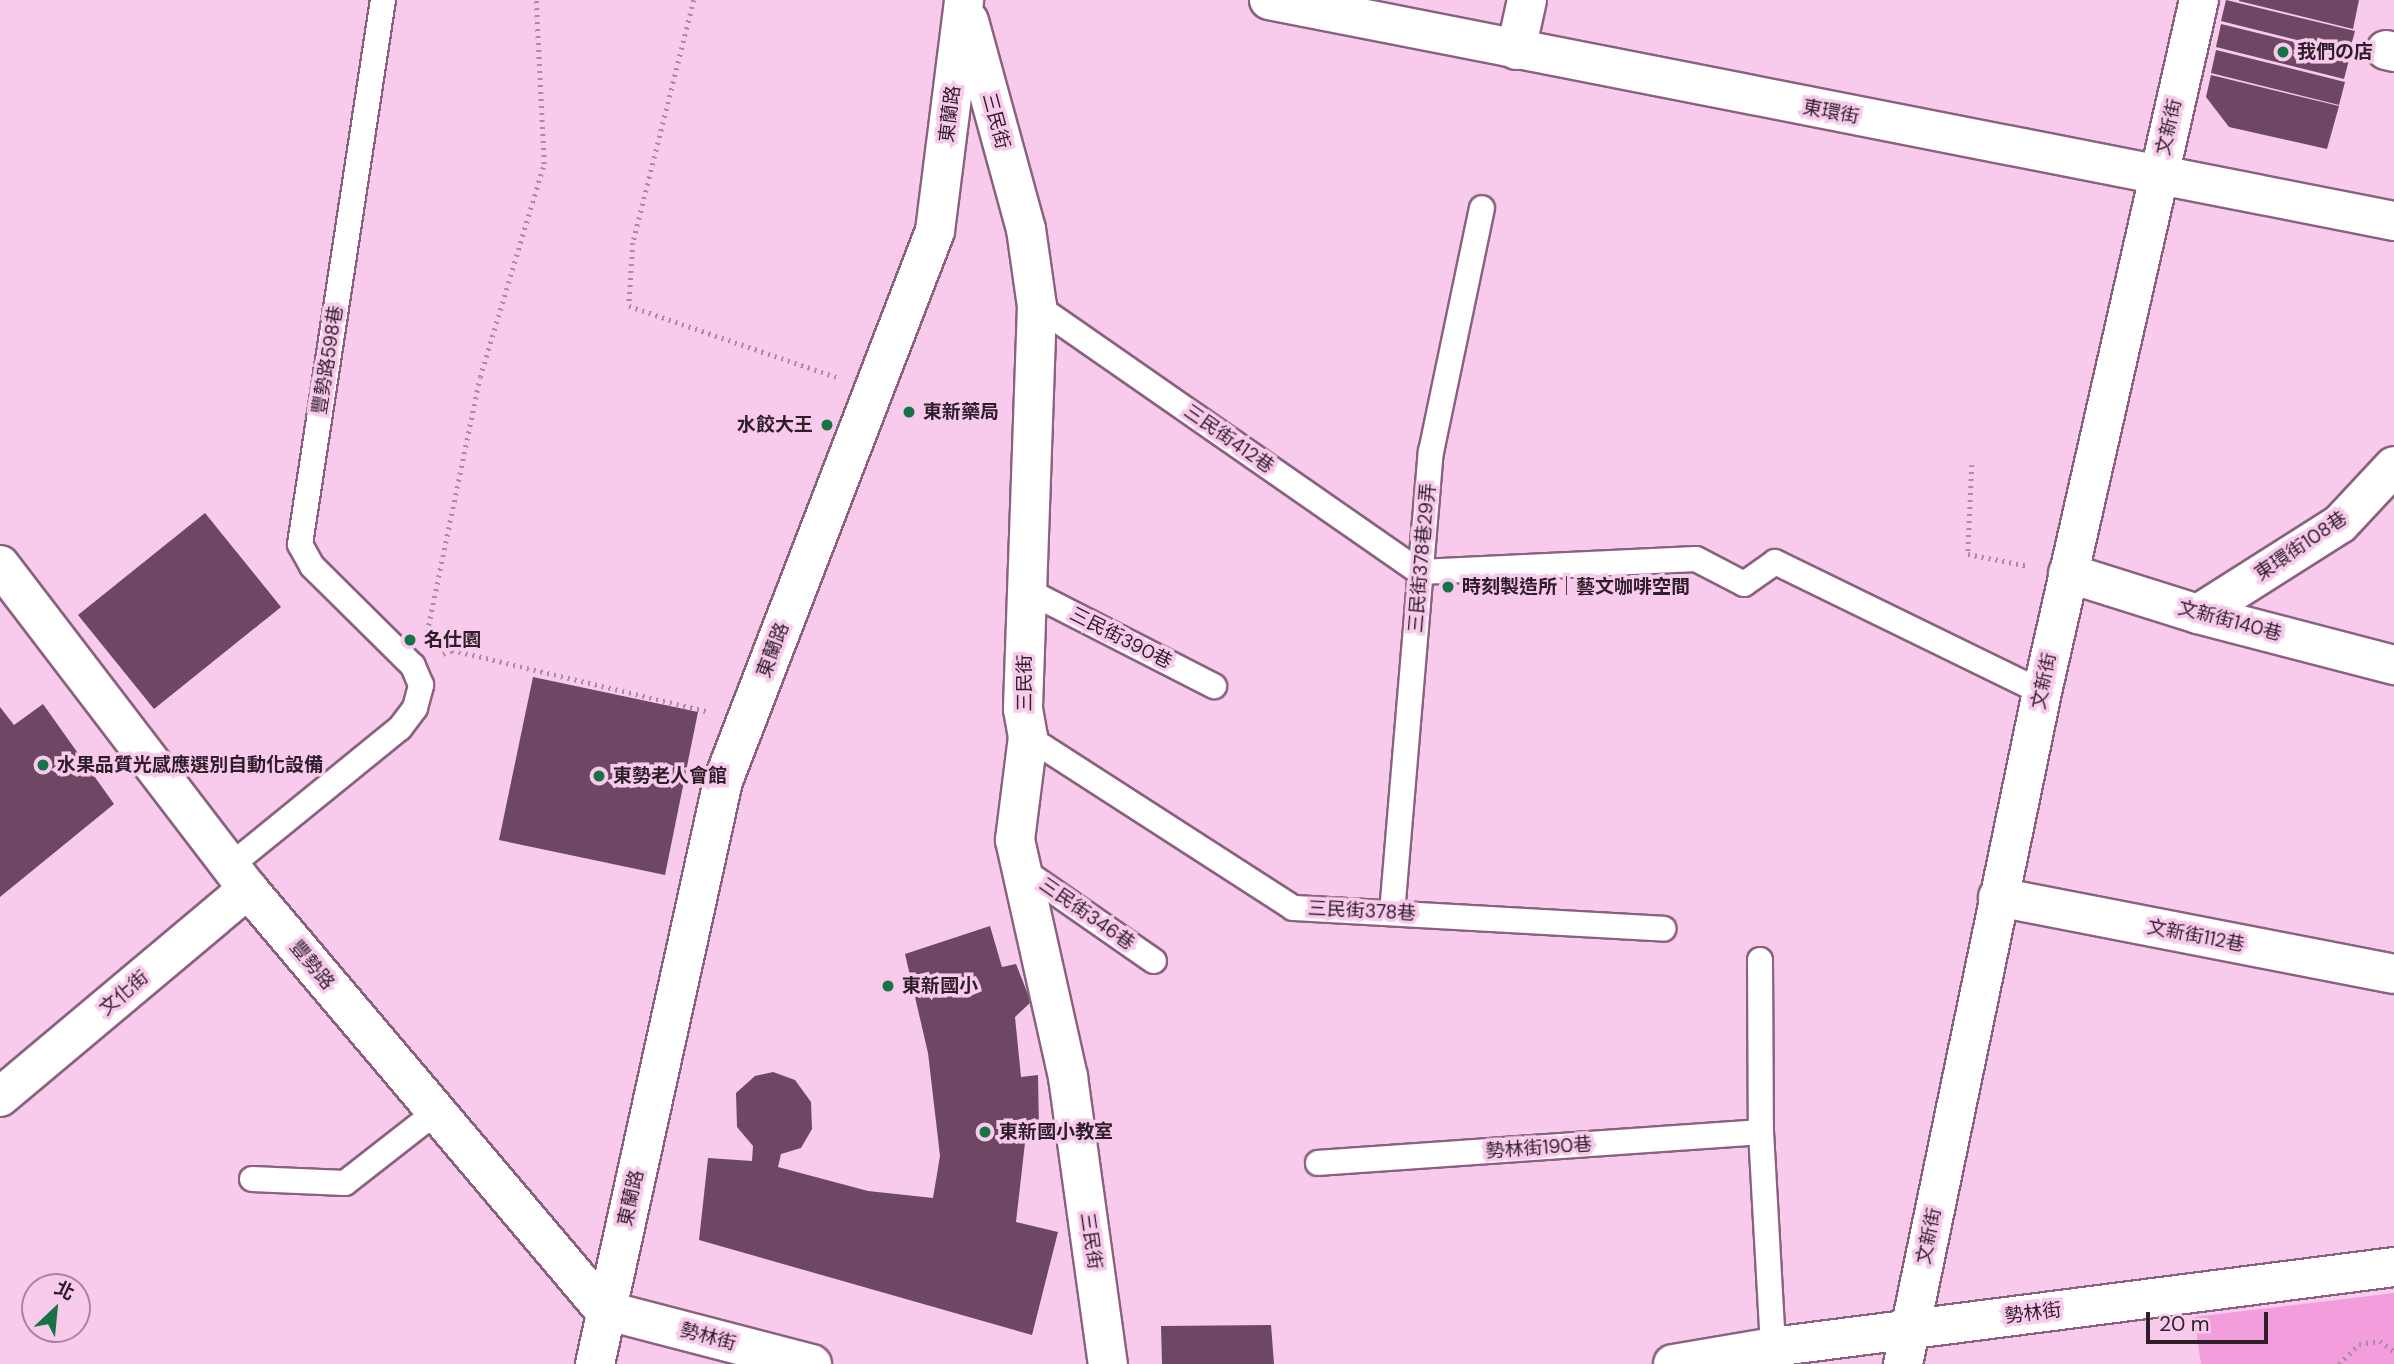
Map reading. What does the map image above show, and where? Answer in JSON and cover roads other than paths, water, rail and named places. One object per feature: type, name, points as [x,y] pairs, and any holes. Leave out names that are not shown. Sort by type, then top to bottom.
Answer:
[{"type":"street","name":"東環街","points":[[1269,0],[2394,221]]},
{"type":"street","points":[[1516,50],[1527,0]]},
{"type":"street","name":"文新街","points":[[1907,1346],[2042,692],[2199,0]]},
{"type":"street","name":"三民街","points":[[964,1],[1026,229],[1037,306],[1023,709],[1027,737],[1014,840],[1068,1077],[1108,1364]]},
{"type":"street","name":"東蘭路","points":[[604,1310],[709,834],[746,721],[935,231],[964,1]]},
{"type":"street","name":"東環街108巷","points":[[2198,614],[2340,524],[2394,466]]},
{"type":"street","name":"豐勢路","points":[[0,565],[239,878],[604,1310]]},
{"type":"street","name":"文新街140巷","points":[[2068,573],[2198,614],[2394,665]]},
{"type":"street","name":"文化街","points":[[0,1097],[239,878]]},
{"type":"street","name":"文新街112巷","points":[[1998,897],[2394,974]]},
{"type":"street","name":"勢林街","points":[[1673,1364],[1773,1347],[1907,1346],[2394,1267]]},
{"type":"street","points":[[595,1364],[604,1310]]},
{"type":"street","name":"勢林街","points":[[604,1310],[812,1364]]},
{"type":"lane","name":"豐勢路598巷","points":[[239,878],[400,727],[415,708],[421,685],[416,664],[312,566],[300,544],[383,0]]},
{"type":"lane","name":"三民街378巷29弄","points":[[1392,913],[1431,453],[1482,208]]},
{"type":"lane","name":"三民街412巷","points":[[1037,306],[1420,572]]},
{"type":"lane","points":[[1420,572],[1696,559],[1744,584],[1775,562],[2042,692]]},
{"type":"lane","name":"三民街390巷","points":[[1028,591],[1214,686]]},
{"type":"lane","name":"三民街378巷","points":[[1027,737],[1293,908],[1663,929]]},
{"type":"lane","name":"三民街346巷","points":[[1020,868],[1154,961]]},
{"type":"lane","points":[[1760,960],[1761,1132],[1773,1347]]},
{"type":"lane","points":[[252,1179],[345,1183],[436,1112]]},
{"type":"lane","name":"勢林街190巷","points":[[1318,1163],[1761,1132]]},
{"type":"place","name":"我們の店","points":[[2283,52]]},
{"type":"place","name":"東新藥局","points":[[909,412]]},
{"type":"place","name":"水餃大王","points":[[827,425]]},
{"type":"place","name":"時刻製造所｜藝文咖啡空間","points":[[1448,587]]},
{"type":"place","name":"名仕園","points":[[410,640]]},
{"type":"place","name":"水果品質光感應選別自動化設備","points":[[43,765]]},
{"type":"place","name":"東勢老人會館","points":[[599,776]]},
{"type":"place","name":"東新國小","points":[[888,986]]},
{"type":"place","name":"東新國小教室","points":[[985,1132]]}]
